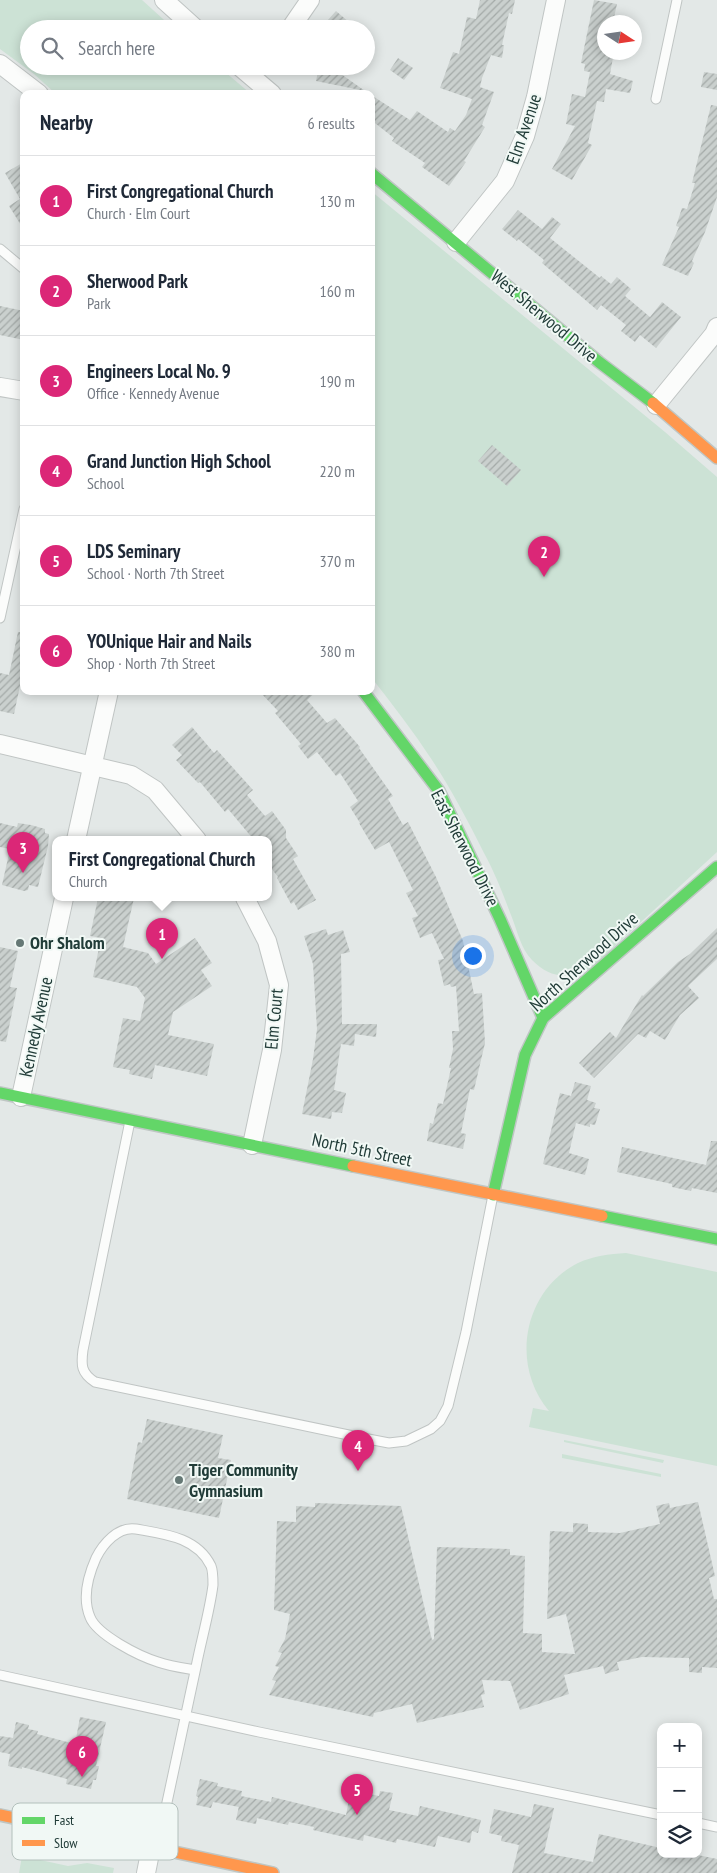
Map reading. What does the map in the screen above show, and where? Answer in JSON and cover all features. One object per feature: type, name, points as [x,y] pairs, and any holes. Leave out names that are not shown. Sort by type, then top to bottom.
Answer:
[{"type":"street","points":[[164,0],[186,20]]},
{"type":"street","points":[[296,20],[310,0]]},
{"type":"street","name":"Elm Avenue","points":[[456,242],[505,181],[526,136],[556,0]]},
{"type":"street","points":[[0,64],[34,90]]},
{"type":"street","points":[[260,75],[270,90]]},
{"type":"street","name":"West Sherwood Drive","points":[[375,177],[456,242],[599,362],[656,404],[717,458]]},
{"type":"street","points":[[656,404],[714,334],[717,327]]},
{"type":"street","points":[[0,386],[20,390]]},
{"type":"street","points":[[77,836],[108,695]]},
{"type":"street","name":"East Sherwood Drive","points":[[366,695],[439,791],[500,919],[543,1018]]},
{"type":"street","points":[[0,744],[131,775],[154,790],[194,836]]},
{"type":"street","name":"North Sherwood Drive","points":[[493,1195],[525,1055],[543,1018],[717,867]]},
{"type":"street","name":"Kennedy Avenue","points":[[20,1097],[63,901]]},
{"type":"street","name":"Elm Court","points":[[247,901],[267,941],[279,985],[272,1050],[252,1145]]},
{"type":"street","name":"North 5th Street","points":[[0,1093],[493,1195],[717,1239]]},
{"type":"street","points":[[178,1853],[273,1873]]},
{"type":"street","points":[[146,1873],[150,1860]]},
{"type":"lane","points":[[656,99],[677,0]]},
{"type":"lane","points":[[0,249],[20,266]]},
{"type":"lane","points":[[0,618],[20,527]]},
{"type":"lane","points":[[130,1121],[83,1350],[81,1363],[83,1371],[95,1382],[362,1438],[389,1443],[406,1441],[431,1429],[440,1421],[448,1406],[466,1332],[493,1195]]},
{"type":"lane","points":[[165,1803],[185,1716],[195,1670],[213,1584],[212,1568],[203,1554],[190,1542],[170,1535],[132,1529],[116,1534],[101,1547],[91,1568],[86,1597],[90,1618],[106,1636],[127,1648],[158,1662],[195,1670]]},
{"type":"lane","points":[[0,1675],[185,1716],[657,1814]]},
{"type":"lane","points":[[702,1824],[717,1827]]},
{"type":"green space","points":[[0,0],[142,0],[164,20],[20,20],[20,64],[0,49]]},
{"type":"green space","points":[[35,75],[229,75],[246,90],[52,90]]},
{"type":"green space","points":[[375,194],[665,432],[717,477],[717,852],[591,968],[583,972],[567,975],[553,974],[546,971],[528,956],[492,868],[472,829],[439,771],[395,707],[375,682]]},
{"type":"green space","points":[[626,1253],[717,1272],[717,1466],[529,1427],[533,1408],[549,1411],[537,1393],[529,1372],[528,1330],[534,1310],[545,1291],[559,1276],[578,1263],[601,1256]]},
{"type":"green space","points":[[564,1440],[664,1460],[663,1463],[564,1442]]},
{"type":"green space","points":[[562,1454],[661,1474],[661,1477],[562,1458]]},
{"type":"green space","points":[[21,1860],[40,1860],[68,1866],[87,1863],[114,1868],[113,1873],[19,1873]]},
{"type":"building","points":[[480,0],[515,0],[512,14],[509,13],[502,45],[504,45],[502,58],[491,55],[482,78],[480,87],[494,92],[482,125],[485,127],[464,161],[466,162],[449,186],[422,167],[425,163],[392,141],[394,138],[375,123],[375,98],[410,120],[417,111],[448,132],[450,128],[455,131],[466,115],[472,99],[440,88],[453,52],[459,54],[467,17],[476,19]]},
{"type":"building","points":[[594,0],[617,4],[615,15],[597,15],[597,60],[613,60],[610,74],[633,81],[630,93],[606,89],[604,102],[597,101],[588,143],[592,145],[572,180],[552,169],[575,126],[566,124],[572,94],[585,97],[590,72],[584,71],[585,64],[581,63]]},
{"type":"building","points":[[336,11],[346,20],[328,20]]},
{"type":"building","points":[[398,58],[413,68],[404,80],[390,70]]},
{"type":"building","points":[[704,72],[717,74],[717,90],[701,87]]},
{"type":"building","points":[[317,75],[342,75],[364,90],[360,90],[316,81]]},
{"type":"building","points":[[711,105],[717,106],[717,197],[688,276],[662,265],[679,227],[676,226],[682,208],[687,209],[695,183],[692,183]]},
{"type":"building","points":[[20,164],[20,199],[5,173]]},
{"type":"building","points":[[20,199],[20,224],[9,206]]},
{"type":"building","points":[[518,210],[542,229],[552,217],[561,224],[550,238],[600,278],[601,276],[611,284],[617,277],[631,289],[625,296],[650,317],[662,302],[681,317],[656,348],[640,335],[635,342],[621,331],[626,325],[601,305],[597,310],[542,263],[544,260],[502,229]]},
{"type":"building","points":[[0,306],[20,310],[20,339],[0,335]]},
{"type":"building","points":[[492,445],[521,470],[507,486],[478,461]]},
{"type":"building","points":[[18,632],[20,632],[20,686],[14,714],[0,711],[0,673],[9,675]]},
{"type":"building","points":[[263,695],[313,695],[307,700],[327,723],[335,718],[360,747],[393,796],[388,799],[403,825],[408,822],[436,877],[463,941],[474,994],[482,993],[485,1043],[474,1090],[470,1089],[461,1133],[466,1134],[463,1149],[427,1141],[430,1123],[433,1124],[438,1103],[443,1104],[451,1068],[449,1068],[453,1049],[452,1031],[459,1031],[456,986],[451,987],[450,984],[444,986],[438,960],[444,959],[432,933],[420,938],[412,918],[418,916],[406,893],[413,890],[389,842],[375,850],[350,807],[358,801],[340,773],[336,776],[317,752],[308,759],[298,746],[301,744],[275,713],[278,711]]},
{"type":"building","points":[[192,727],[214,753],[217,750],[253,790],[247,795],[265,816],[272,811],[286,830],[286,838],[298,856],[293,859],[316,900],[298,910],[294,902],[291,904],[278,877],[272,869],[272,836],[251,836],[228,809],[225,812],[200,782],[198,783],[176,760],[182,755],[172,745]]},
{"type":"building","points":[[0,823],[17,827],[18,823],[31,825],[45,829],[45,833],[49,834],[38,887],[29,885],[28,890],[24,891],[2,885],[10,849],[0,847]]},
{"type":"building","points":[[97,901],[133,901],[123,947],[148,953],[156,964],[195,938],[212,963],[201,970],[212,986],[173,1012],[168,1035],[214,1044],[207,1076],[155,1065],[152,1079],[129,1074],[130,1070],[113,1067],[123,1018],[140,1021],[145,998],[137,987],[93,977],[101,938],[90,936]]},
{"type":"building","points":[[717,928],[717,959],[688,986],[699,998],[680,1015],[665,1040],[650,1031],[646,1038],[638,1034],[594,1078],[579,1063],[610,1032],[616,1038],[642,995]]},
{"type":"building","points":[[326,929],[328,935],[343,930],[350,952],[341,954],[342,1024],[377,1024],[376,1037],[355,1034],[354,1046],[341,1044],[334,1090],[346,1093],[342,1113],[332,1112],[331,1119],[302,1114],[317,1029],[313,964],[304,936]]},
{"type":"building","points":[[0,947],[18,951],[10,987],[17,988],[6,1042],[0,1041]]},
{"type":"building","points":[[575,1082],[591,1086],[587,1100],[596,1103],[594,1108],[600,1109],[595,1125],[590,1124],[590,1127],[576,1123],[569,1153],[589,1159],[585,1175],[543,1164],[560,1093],[571,1096]]},
{"type":"building","points":[[711,1141],[717,1141],[717,1193],[692,1188],[691,1191],[672,1187],[672,1184],[617,1172],[622,1147],[706,1165]]},
{"type":"building","name":"Tiger Community Gymnasium","points":[[147,1419],[223,1435],[218,1458],[231,1460],[219,1518],[127,1499],[138,1442],[142,1443]]},
{"type":"building","points":[[698,1502],[715,1576],[709,1578],[714,1599],[717,1599],[717,1668],[702,1667],[702,1673],[689,1672],[689,1658],[642,1657],[617,1662],[619,1670],[605,1674],[603,1666],[564,1675],[569,1694],[520,1710],[510,1681],[482,1680],[485,1694],[481,1695],[484,1707],[417,1723],[412,1704],[374,1713],[373,1717],[269,1695],[276,1681],[272,1680],[279,1667],[275,1666],[282,1653],[278,1652],[285,1639],[290,1614],[274,1610],[277,1521],[296,1522],[296,1506],[315,1507],[315,1503],[401,1506],[432,1640],[434,1639],[437,1547],[510,1549],[510,1555],[525,1556],[523,1633],[542,1634],[542,1652],[575,1654],[566,1614],[547,1619],[550,1531],[573,1532],[573,1523],[588,1524],[588,1532],[620,1533],[660,1524],[656,1506],[669,1503],[670,1508]]},
{"type":"building","points":[[80,1717],[106,1722],[96,1766],[99,1766],[96,1780],[93,1780],[91,1789],[66,1784],[67,1779],[22,1767],[22,1769],[8,1766],[10,1754],[0,1752],[0,1736],[13,1738],[16,1722],[29,1725],[28,1729],[38,1731],[37,1734],[75,1744]]},
{"type":"building","points":[[200,1779],[218,1783],[217,1786],[242,1791],[239,1807],[213,1802],[211,1808],[196,1805]]},
{"type":"building","points":[[351,1790],[379,1796],[380,1791],[393,1793],[389,1810],[418,1816],[420,1806],[481,1820],[478,1833],[472,1831],[470,1843],[438,1836],[435,1847],[397,1839],[396,1843],[364,1835],[363,1841],[313,1830],[314,1827],[289,1822],[288,1825],[257,1818],[256,1824],[236,1820],[241,1796],[271,1802],[272,1797],[346,1815]]},
{"type":"building","points":[[534,1804],[554,1808],[544,1853],[593,1862],[599,1834],[657,1847],[657,1858],[702,1858],[702,1856],[717,1859],[717,1873],[512,1873],[519,1845],[501,1841],[502,1836],[489,1833],[494,1809],[531,1817]]},
{"type":"traffic: fast","points":[[375,176],[599,362],[653,403]]},
{"type":"traffic: fast","points":[[366,695],[439,791],[500,919],[543,1018]]},
{"type":"traffic: fast","points":[[493,1195],[525,1055],[543,1018],[717,867]]},
{"type":"traffic: fast","points":[[0,1093],[353,1166]]},
{"type":"traffic: fast","points":[[602,1216],[717,1239]]},
{"type":"traffic: slow","points":[[653,403],[717,458]]},
{"type":"traffic: slow","points":[[353,1166],[602,1216]]},
{"type":"traffic: slow","points":[[0,1815],[12,1818]]},
{"type":"traffic: slow","points":[[178,1853],[273,1873]]},
{"type":"place","name":"Sherwood Park","points":[[544,577]]},
{"type":"place","name":"Engineers Local No. 9","points":[[23,873]]},
{"type":"place","name":"Ohr Shalom","points":[[20,943]]},
{"type":"place","name":"First Congregational Church","points":[[162,959]]},
{"type":"place","name":"Grand Junction High School","points":[[358,1471]]},
{"type":"place","name":"Tiger Community Gymnasium","points":[[179,1480]]},
{"type":"place","name":"YOUnique Hair and Nails","points":[[82,1777]]},
{"type":"place","name":"LDS Seminary","points":[[357,1815]]}]
